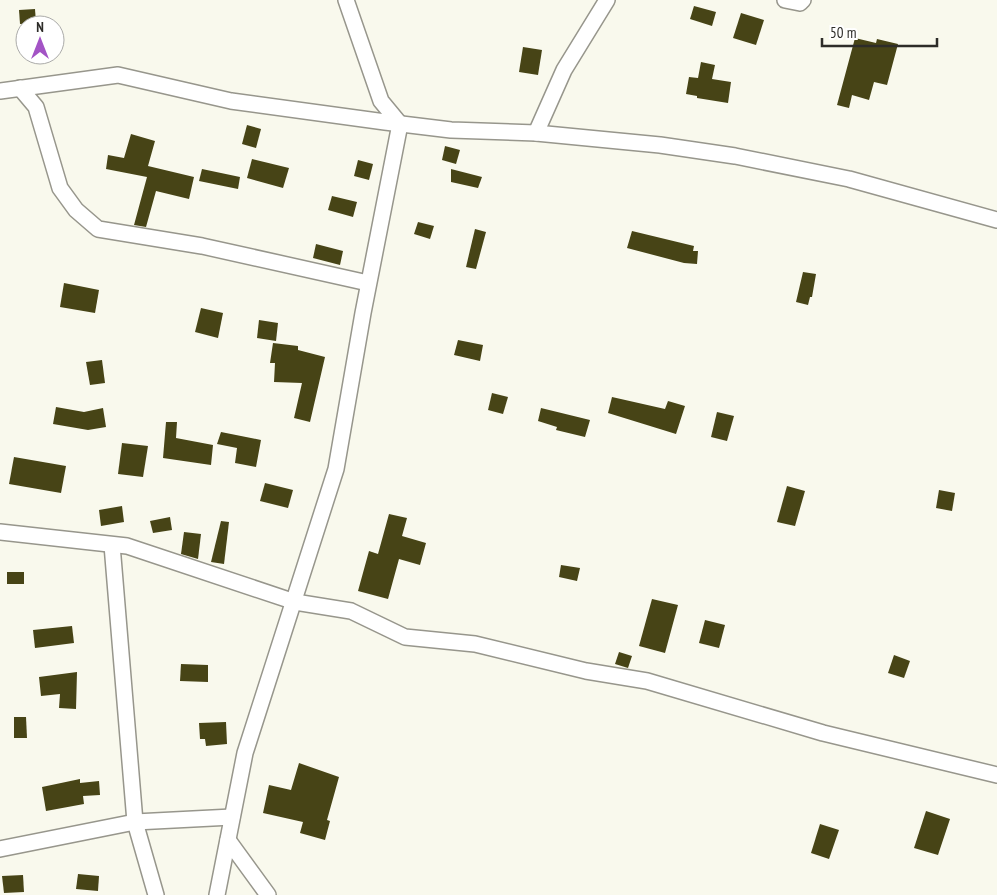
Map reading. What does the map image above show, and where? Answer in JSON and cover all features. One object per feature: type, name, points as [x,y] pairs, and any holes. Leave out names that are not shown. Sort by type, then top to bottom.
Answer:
[{"type":"street","points":[[346,0],[381,101],[400,124]]},
{"type":"street","points":[[536,133],[564,70],[607,0]]},
{"type":"street","points":[[785,0],[800,3],[804,0]]},
{"type":"street","points":[[0,91],[118,75],[231,101],[400,124],[451,130],[536,133],[660,145],[735,156],[849,179],[997,220]]},
{"type":"street","points":[[20,88],[36,107],[60,188],[76,210],[98,229],[202,246],[368,283]]},
{"type":"street","points":[[217,895],[245,753],[295,602],[336,469],[368,283],[400,124]]},
{"type":"street","points":[[0,532],[127,546],[295,602],[351,611],[405,637],[475,644],[586,671],[647,681],[823,733],[997,775]]},
{"type":"street","points":[[112,544],[135,822],[148,860],[156,895]]},
{"type":"street","points":[[0,849],[135,822],[232,817]]},
{"type":"street","points":[[228,840],[268,895]]},
{"type":"building","points":[[694,6],[716,12],[712,26],[690,19]]},
{"type":"building","points":[[35,9],[35,15],[19,15],[19,10]]},
{"type":"building","points":[[741,13],[764,20],[756,45],[733,38]]},
{"type":"building","points":[[855,38],[876,43],[877,39],[898,44],[887,85],[874,82],[869,100],[852,95],[849,108],[837,105]]},
{"type":"building","points":[[523,47],[542,50],[538,75],[519,72]]},
{"type":"building","points":[[701,62],[715,65],[712,79],[731,82],[728,103],[697,98],[697,96],[686,94],[689,77],[698,78]]},
{"type":"building","points":[[247,125],[261,129],[256,148],[242,144]]},
{"type":"building","points":[[131,134],[155,141],[148,166],[194,177],[189,199],[156,191],[146,227],[134,225],[147,177],[106,169],[108,155],[124,158]]},
{"type":"building","points":[[445,146],[460,150],[456,164],[442,160]]},
{"type":"building","points":[[252,159],[289,168],[283,188],[247,178]]},
{"type":"building","points":[[358,160],[373,164],[369,180],[354,176]]},
{"type":"building","points":[[202,169],[240,177],[238,189],[199,181]]},
{"type":"building","points":[[451,169],[482,177],[478,188],[451,182]]},
{"type":"building","points":[[332,196],[357,202],[353,217],[328,210]]},
{"type":"building","points":[[418,222],[434,226],[430,239],[414,234]]},
{"type":"building","points":[[475,229],[486,232],[476,269],[466,267]]},
{"type":"building","points":[[632,231],[694,246],[693,251],[698,251],[697,264],[684,263],[627,248]]},
{"type":"building","points":[[316,244],[343,251],[340,265],[313,258]]},
{"type":"building","points":[[803,272],[816,274],[812,297],[810,297],[808,305],[796,302]]},
{"type":"building","points":[[64,283],[99,290],[95,313],[60,307]]},
{"type":"building","points":[[201,308],[223,313],[218,338],[195,332]]},
{"type":"building","points":[[259,320],[278,323],[276,341],[257,338]]},
{"type":"building","points":[[458,340],[483,345],[480,361],[454,355]]},
{"type":"building","points":[[273,343],[298,346],[298,350],[325,357],[310,422],[294,418],[302,383],[274,382],[275,363],[270,363]]},
{"type":"building","points":[[102,360],[105,383],[90,385],[86,362]]},
{"type":"building","points":[[492,393],[508,397],[503,414],[488,410]]},
{"type":"building","points":[[612,397],[665,409],[668,401],[685,406],[676,434],[608,413]]},
{"type":"building","points":[[56,407],[84,412],[103,408],[106,427],[88,430],[53,424]]},
{"type":"building","points":[[541,408],[590,420],[585,437],[556,430],[557,427],[538,421]]},
{"type":"building","points":[[717,412],[734,416],[727,441],[711,437]]},
{"type":"building","points":[[166,422],[177,422],[176,438],[213,445],[211,465],[163,458]]},
{"type":"building","points":[[221,432],[261,440],[256,467],[235,463],[237,448],[217,444]]},
{"type":"building","points":[[122,443],[148,446],[143,477],[118,474]]},
{"type":"building","points":[[14,457],[66,466],[61,493],[9,484]]},
{"type":"building","points":[[265,483],[293,490],[288,508],[260,501]]},
{"type":"building","points":[[787,486],[805,491],[795,526],[777,522]]},
{"type":"building","points":[[939,490],[955,493],[952,511],[936,508]]},
{"type":"building","points":[[122,506],[124,522],[101,526],[99,510]]},
{"type":"building","points":[[389,514],[407,518],[402,536],[426,543],[420,565],[399,559],[388,599],[358,591],[369,551],[378,554]]},
{"type":"building","points":[[170,517],[172,530],[153,533],[150,521]]},
{"type":"building","points":[[221,521],[229,522],[224,564],[211,562]]},
{"type":"building","points":[[184,532],[201,534],[198,559],[181,554]]},
{"type":"building","points":[[561,565],[580,568],[577,581],[559,577]]},
{"type":"building","points":[[7,572],[24,572],[24,584],[7,584]]},
{"type":"building","points":[[652,599],[678,605],[665,653],[639,646]]},
{"type":"building","points":[[705,620],[725,625],[719,648],[699,643]]},
{"type":"building","points":[[72,626],[74,643],[35,648],[33,630]]},
{"type":"building","points":[[619,652],[632,656],[628,668],[615,664]]},
{"type":"building","points":[[894,655],[910,661],[904,678],[888,673]]},
{"type":"building","points":[[181,664],[208,665],[208,682],[180,681]]},
{"type":"building","points":[[77,672],[76,709],[59,708],[60,694],[41,696],[39,677]]},
{"type":"building","points":[[14,717],[26,717],[27,738],[14,738]]},
{"type":"building","points":[[226,722],[227,744],[206,746],[205,739],[200,739],[199,723]]},
{"type":"building","points":[[299,763],[339,777],[327,820],[330,821],[325,840],[300,833],[303,822],[263,813],[269,785],[291,790]]},
{"type":"building","points":[[80,779],[80,783],[99,781],[100,795],[83,796],[84,804],[46,811],[42,787]]},
{"type":"building","points":[[926,811],[950,819],[938,855],[914,848]]},
{"type":"building","points":[[820,824],[839,830],[829,859],[811,853]]},
{"type":"building","points":[[78,874],[99,876],[98,891],[76,889]]},
{"type":"building","points":[[23,875],[24,892],[4,893],[2,876]]}]
